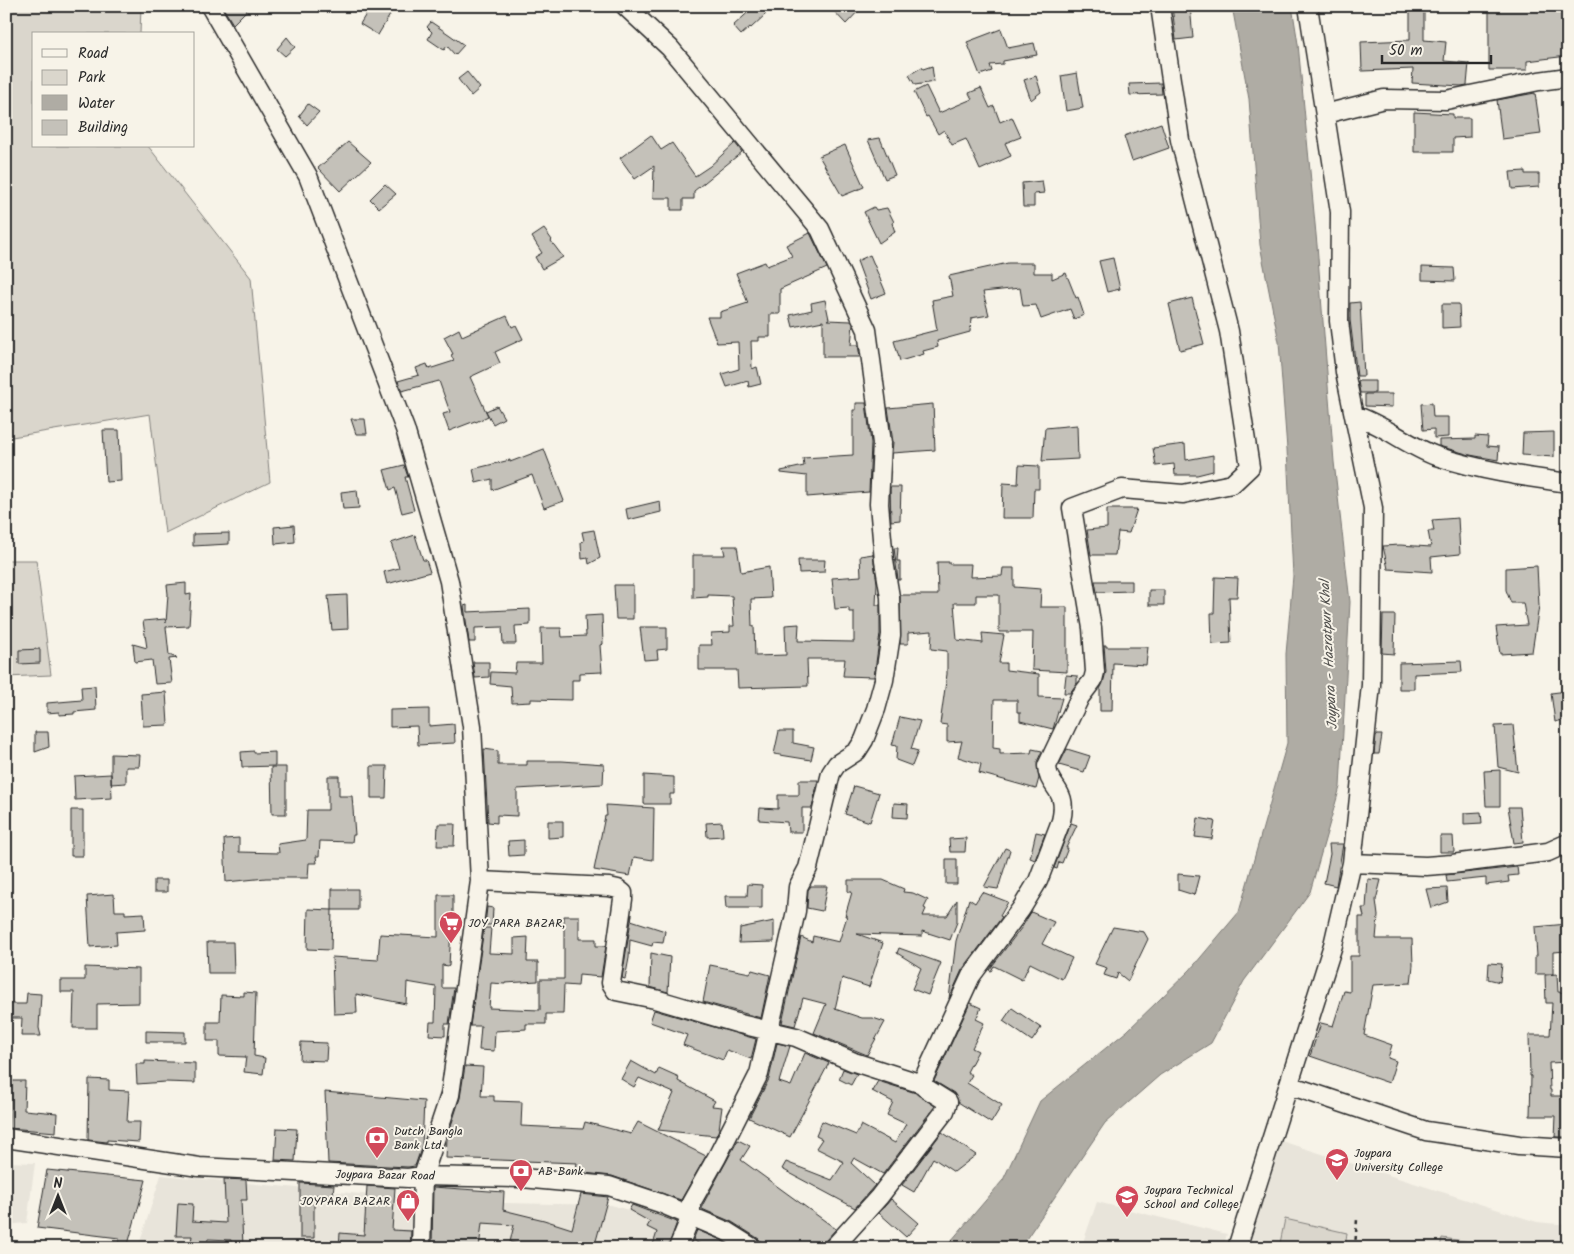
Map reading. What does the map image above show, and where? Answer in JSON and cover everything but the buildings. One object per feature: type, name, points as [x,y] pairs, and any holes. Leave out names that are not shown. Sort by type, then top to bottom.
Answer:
[{"type":"street","points":[[210,6],[308,176],[404,429],[451,591],[472,726],[480,881],[450,1095],[423,1176],[421,1248]]},
{"type":"street","points":[[625,6],[670,48],[820,229],[867,330],[882,443],[879,504],[891,614],[891,635],[884,680],[864,740],[857,751],[837,764],[831,773],[808,868],[798,887],[796,911],[759,1074],[717,1157],[691,1203],[691,1216],[678,1248]]},
{"type":"street","points":[[922,1084],[971,976],[1021,910],[1038,880],[1064,811],[1062,797],[1049,775],[1047,766],[1080,697],[1093,680],[1095,672],[1092,628],[1072,508],[1122,489],[1183,494],[1232,484],[1250,467],[1229,331],[1180,140],[1160,6]]},
{"type":"street","points":[[1237,1248],[1333,945],[1352,863],[1371,685],[1373,508],[1345,372],[1339,321],[1340,212],[1308,6]]},
{"type":"street","points":[[1325,114],[1384,99],[1446,100],[1539,81],[1568,78]]},
{"type":"street","points":[[1354,415],[1369,420],[1435,456],[1508,474],[1568,483]]},
{"type":"street","points":[[1352,863],[1426,866],[1452,864],[1548,852],[1568,843]]},
{"type":"street","points":[[480,881],[618,889],[623,893],[623,899],[611,983],[616,991],[655,999],[740,1024],[796,1036],[854,1062],[922,1084],[948,1102],[945,1111],[879,1197],[833,1248]]},
{"type":"street","points":[[1289,1085],[1426,1131],[1519,1145],[1568,1148]]},
{"type":"street","name":"Joypara Bazar Road","points":[[6,1138],[198,1167],[408,1178],[423,1176],[522,1178],[609,1186],[660,1203],[726,1231],[753,1248]]},
{"type":"path","points":[[1355,1248],[1357,1219]]},
{"type":"shaded area","name":"Joypara University College","points":[[1278,1140],[1537,1222],[1568,1225],[1568,1248],[1244,1248]]},
{"type":"shaded area","points":[[6,1162],[35,1163],[27,1223],[6,1225]]},
{"type":"shaded area","name":"JOYPARA BAZAR","points":[[161,1175],[446,1202],[611,1205],[712,1234],[733,1248],[138,1248]]},
{"type":"shaded area","name":"Joypara Technical School and College","points":[[1097,1202],[1227,1234],[1223,1248],[1081,1248]]},
{"type":"green space","points":[[6,6],[141,6],[140,32],[32,32],[32,148],[150,148],[251,278],[270,482],[165,533],[150,414],[6,438]]},
{"type":"green space","points":[[6,560],[36,560],[51,675],[6,677]]},
{"type":"green space","points":[[1285,1219],[1347,1233],[1345,1248],[1279,1248]]},
{"type":"green space","points":[[1442,1238],[1514,1248],[1440,1248]]},
{"type":"water","name":"Joypara - Hazratpur Khal","points":[[1232,6],[1292,6],[1298,44],[1317,245],[1334,462],[1350,602],[1340,787],[1310,892],[1244,981],[1211,1043],[1160,1075],[1105,1123],[1020,1248],[945,1248],[1003,1180],[1040,1101],[1127,1031],[1190,970],[1239,912],[1287,743],[1286,654],[1293,576],[1287,449],[1279,342],[1260,245],[1249,99]]},
{"type":"place","name":"JOY PARA BAZAR,","points":[[451,944]]},
{"type":"place","name":"Dutch Bangla Bank Ltd.","points":[[377,1159]]},
{"type":"place","name":"Joypara University College","points":[[1337,1181]]},
{"type":"place","name":"AB Bank","points":[[521,1192]]},
{"type":"place","name":"Joypara Technical School and College","points":[[1127,1218]]},
{"type":"place","name":"JOYPARA BAZAR","points":[[408,1222]]}]
